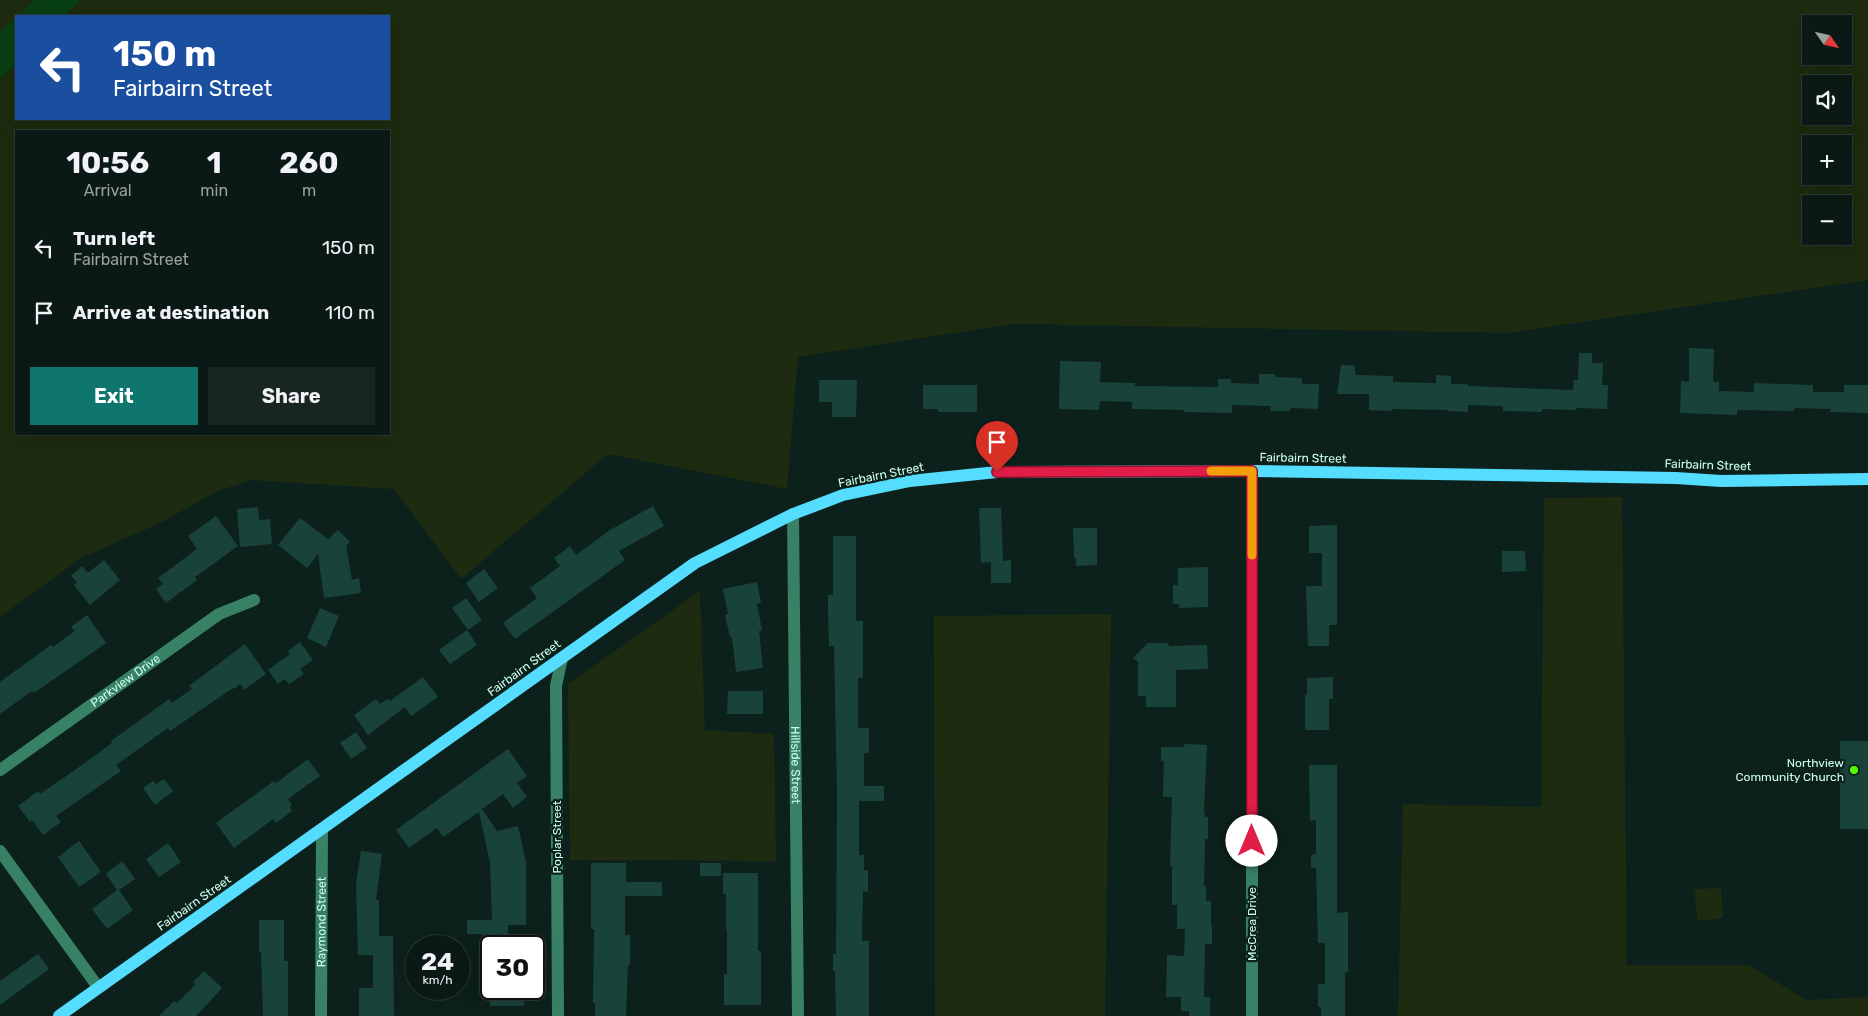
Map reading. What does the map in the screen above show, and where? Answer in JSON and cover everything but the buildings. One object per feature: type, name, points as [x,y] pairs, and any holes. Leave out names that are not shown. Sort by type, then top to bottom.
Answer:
[{"type":"main road","name":"Fairbairn Street","points":[[59,1016],[695,563],[793,514],[842,495],[910,481],[997,472],[1252,471],[1660,477],[1721,481],[1868,479]]},
{"type":"street","name":"McCrea Drive","points":[[1252,471],[1252,1016]]},
{"type":"street","name":"Hillside Street","points":[[793,514],[798,1016]]},
{"type":"street","name":"Parkview Drive","points":[[0,770],[219,614],[254,600]]},
{"type":"street","name":"Poplar Street","points":[[558,1016],[556,686],[562,658]]},
{"type":"street","name":"Raymond Street","points":[[321,1016],[322,830]]},
{"type":"street","points":[[0,851],[98,987]]},
{"type":"shaded area","points":[[0,0],[35,0],[19,15],[15,15],[15,18],[0,32]]},
{"type":"shaded area","points":[[35,0],[80,0],[66,15],[19,15]]},
{"type":"shaded area","points":[[80,0],[1868,0],[1868,280],[1507,333],[1013,324],[798,357],[787,489],[608,454],[461,579],[394,489],[252,480],[220,490],[160,523],[81,558],[0,617],[0,78],[15,65],[15,120],[390,120],[390,15],[66,15]]},
{"type":"shaded area","points":[[15,19],[15,65],[0,78],[0,32]]},
{"type":"shaded area","points":[[1622,497],[1627,965],[1749,965],[1806,1000],[1868,997],[1868,1016],[1398,1016],[1403,804],[1541,807],[1544,498]]},
{"type":"shaded area","points":[[700,591],[705,730],[774,734],[776,861],[570,860],[568,684]]},
{"type":"shaded area","points":[[1111,614],[1105,1016],[935,1016],[934,616]]},
{"type":"shaded area","points":[[1721,888],[1723,918],[1698,921],[1694,889]]},
{"type":"slow traffic","points":[[1211,471],[1252,471],[1252,555]]},
{"type":"place","name":"Northview Community Church","points":[[1854,770]]},
{"type":"route","points":[[997,472],[1252,471],[1252,841]]}]
